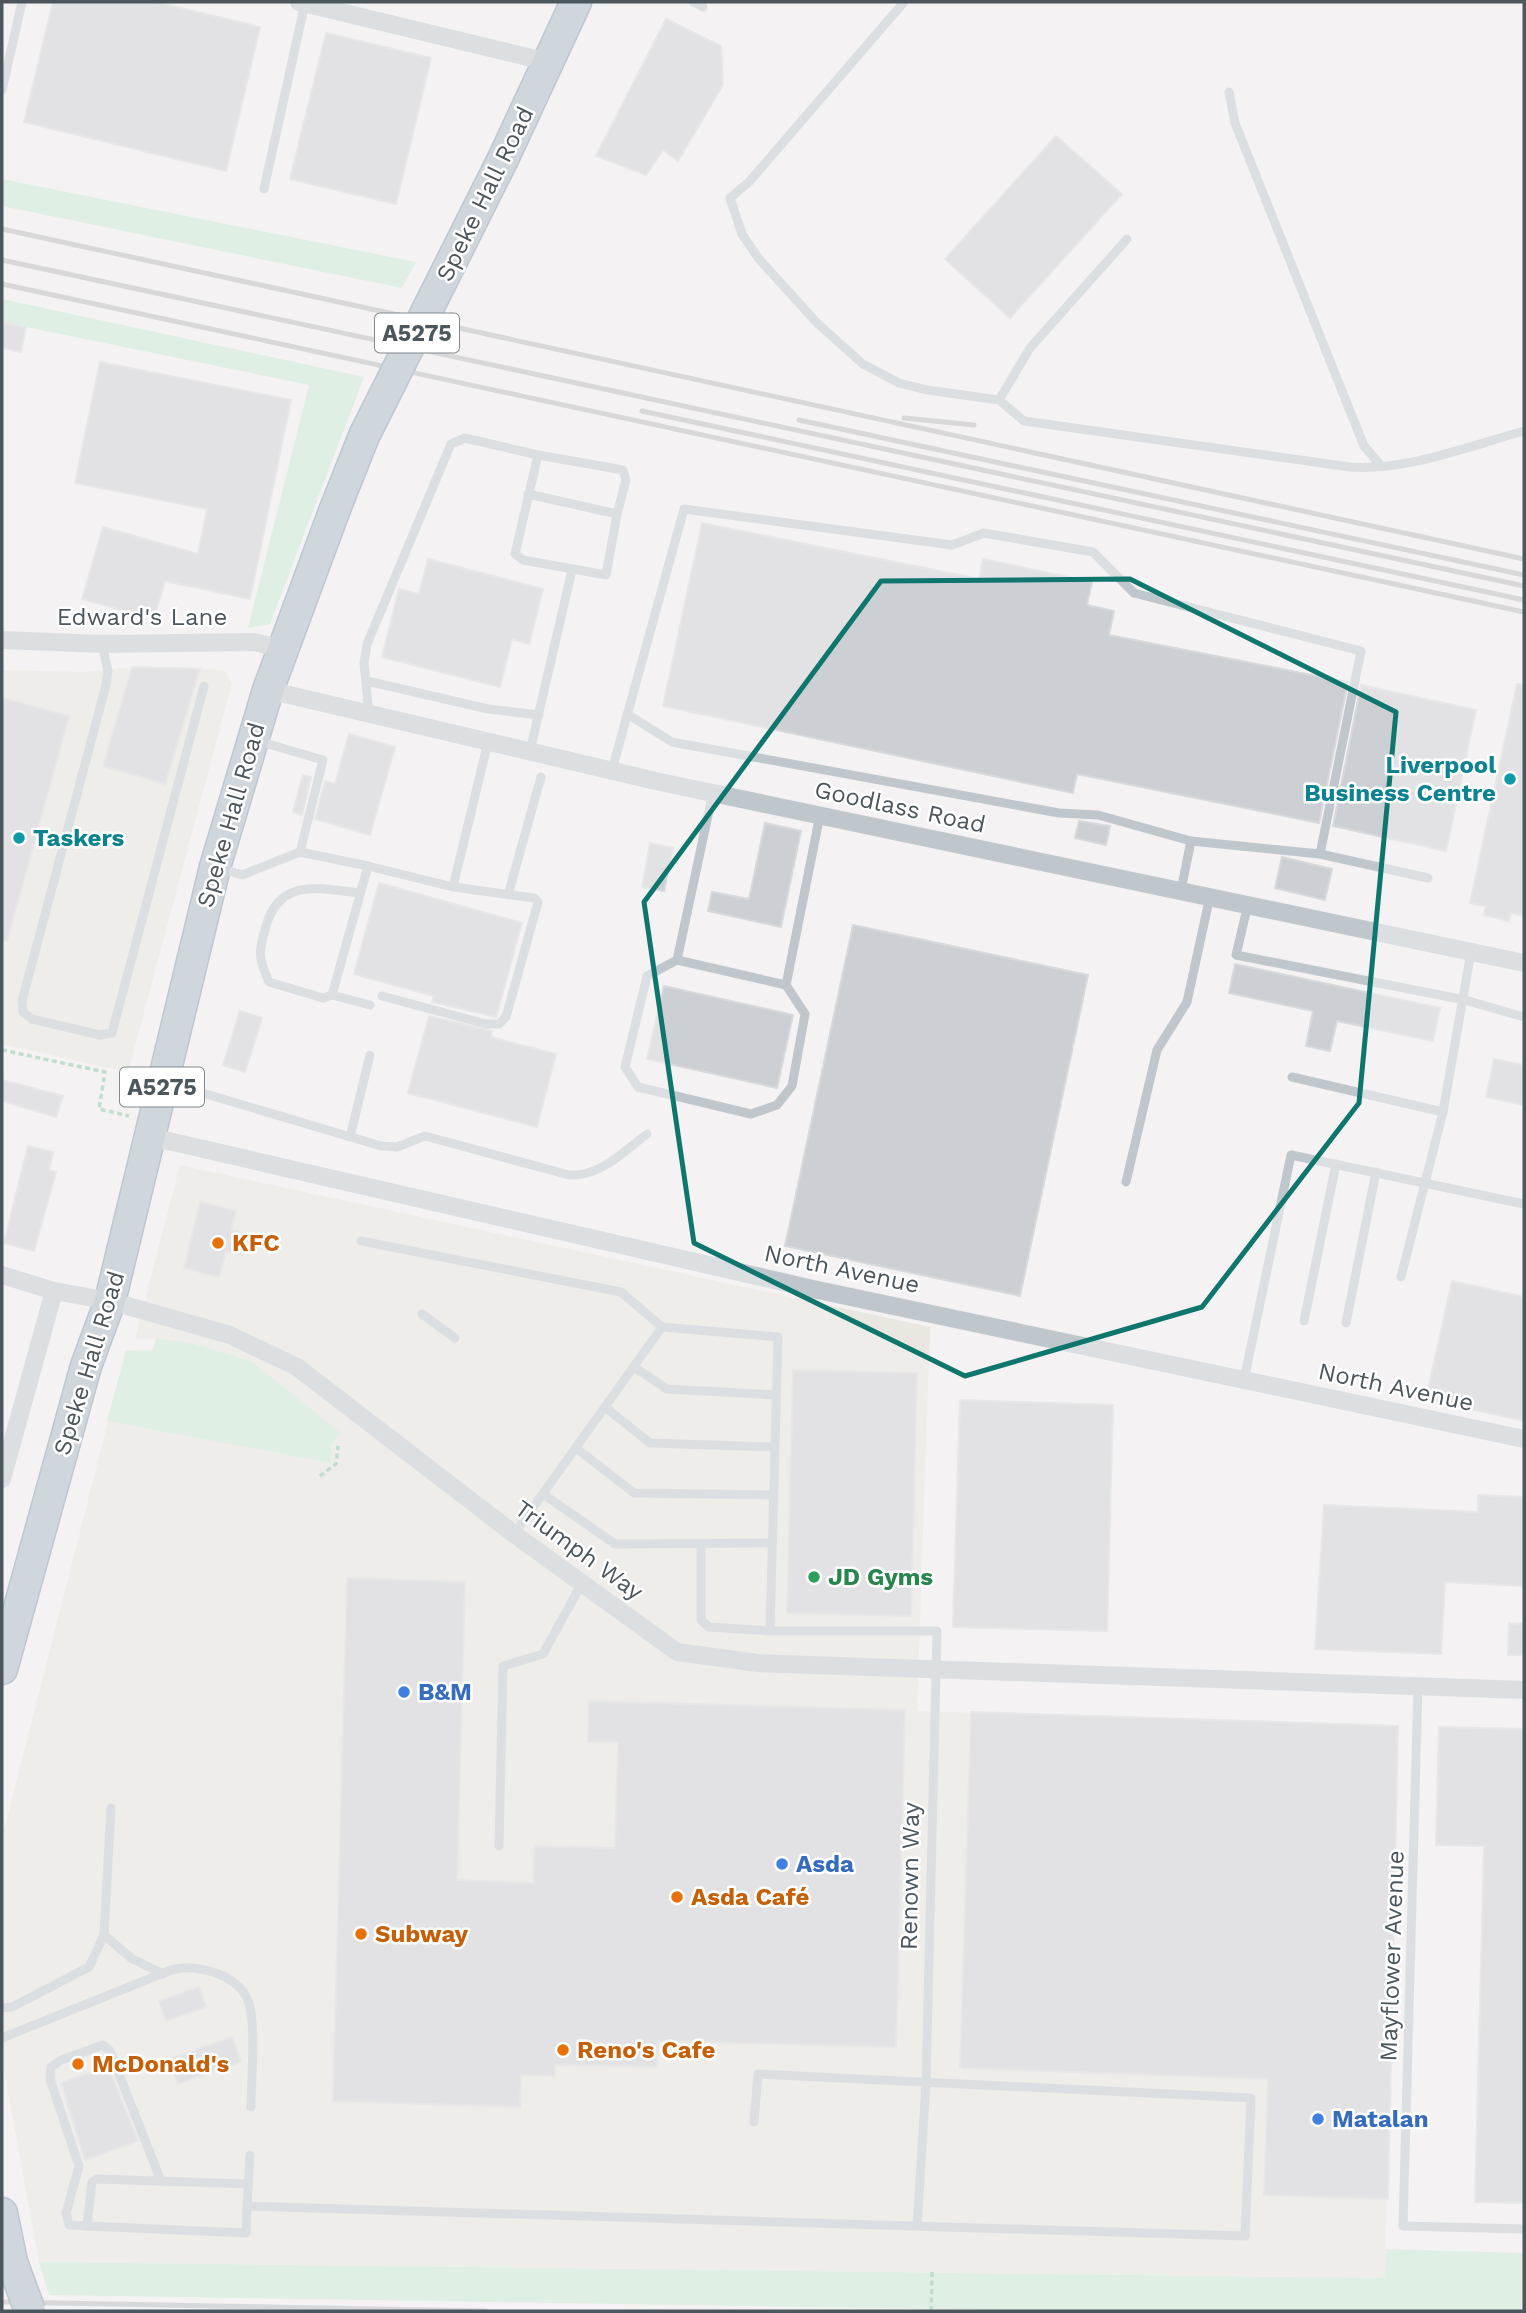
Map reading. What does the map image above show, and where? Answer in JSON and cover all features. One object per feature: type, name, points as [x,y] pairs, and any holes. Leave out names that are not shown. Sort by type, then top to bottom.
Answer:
[{"type":"highway","name":"Speke Hall Road","points":[[2,1669],[86,1366],[110,1301],[215,867],[282,649],[364,436],[503,159],[576,2]]},
{"type":"highway","points":[[2,2213],[12,2262],[30,2311]]},
{"type":"street","points":[[302,2],[548,62]]},
{"type":"street","name":"Edward's Lane","points":[[2,640],[102,644],[254,642],[282,649]]},
{"type":"street","name":"Goodlass Road","points":[[268,690],[612,771],[1524,963]]},
{"type":"street","name":"North Avenue","points":[[153,1129],[813,1289],[1524,1439]]},
{"type":"street","name":"Triumph Way","points":[[2,1275],[54,1291],[110,1301],[230,1335],[297,1367],[514,1534],[677,1652],[758,1663],[1524,1690]]},
{"type":"street","name":"Speke Hall Road","points":[[2,1479],[54,1291]]},
{"type":"lane","points":[[2,90],[22,2]]},
{"type":"lane","points":[[264,189],[302,2]]},
{"type":"lane","points":[[693,2],[703,7]]},
{"type":"lane","points":[[904,2],[749,182],[730,198],[742,234],[759,259],[817,323],[863,363],[899,383],[927,390],[999,400],[1024,422],[1350,467],[1382,467],[1524,431]]},
{"type":"lane","points":[[1229,92],[1235,123],[1364,446],[1382,467]]},
{"type":"lane","points":[[999,400],[1030,348],[1127,239]]},
{"type":"lane","points":[[369,715],[364,663],[367,644],[451,444],[465,438],[622,470],[626,480],[606,575],[523,560],[515,554],[538,455]]},
{"type":"lane","points":[[527,494],[617,514]]},
{"type":"lane","points":[[612,771],[684,509],[952,545],[984,533],[1093,552],[1135,593],[1361,651],[1321,854]]},
{"type":"lane","points":[[530,751],[572,570]]},
{"type":"lane","points":[[102,644],[108,671],[106,684],[22,1001],[23,1012],[32,1018],[100,1035],[112,1033],[204,686]]},
{"type":"lane","points":[[367,681],[488,709],[539,715]]},
{"type":"lane","points":[[627,714],[672,742],[1059,813],[1098,816],[1191,841],[1321,854],[1428,878]]},
{"type":"lane","points":[[253,740],[323,760],[300,852]]},
{"type":"lane","points":[[453,887],[488,742]]},
{"type":"lane","points":[[508,895],[541,777]]},
{"type":"lane","points":[[677,960],[713,792]]},
{"type":"lane","points":[[786,985],[820,815]]},
{"type":"lane","points":[[1181,890],[1191,841]]},
{"type":"lane","points":[[215,867],[242,875],[300,852],[453,887],[534,898],[538,902],[506,1017],[499,1024],[486,1024],[382,996]]},
{"type":"lane","points":[[332,995],[368,866]]},
{"type":"lane","points":[[360,894],[311,888],[285,894],[270,911],[258,956],[269,982],[323,998],[332,995],[370,1005]]},
{"type":"lane","points":[[1126,1182],[1157,1050],[1186,1002],[1210,896]]},
{"type":"lane","points":[[1248,904],[1236,955],[1465,1000],[1524,1017]]},
{"type":"lane","points":[[1401,1277],[1443,1112],[1472,952]]},
{"type":"lane","points":[[677,960],[786,985],[805,1014],[792,1086],[777,1105],[751,1114],[638,1087],[625,1067],[648,976],[677,960]]},
{"type":"lane","points":[[350,1137],[370,1055]]},
{"type":"lane","points":[[1292,1077],[1443,1112]]},
{"type":"lane","points":[[164,1082],[381,1146],[397,1147],[425,1136],[569,1175],[585,1176],[600,1170],[647,1134]]},
{"type":"lane","points":[[1244,1380],[1292,1155],[1524,1204]]},
{"type":"lane","points":[[1304,1321],[1336,1164]]},
{"type":"lane","points":[[1346,1323],[1376,1172]]},
{"type":"lane","points":[[361,1241],[621,1293],[663,1327],[778,1337],[770,1631],[709,1627],[701,1620],[701,1544]]},
{"type":"lane","points":[[422,1314],[454,1338]]},
{"type":"lane","points":[[514,1534],[663,1327]]},
{"type":"lane","points":[[634,1367],[667,1390],[776,1395]]},
{"type":"lane","points":[[605,1407],[650,1443],[775,1447]]},
{"type":"lane","points":[[576,1448],[634,1493],[774,1495]]},
{"type":"lane","points":[[543,1493],[615,1544],[772,1543]]},
{"type":"lane","points":[[499,1846],[503,1666],[543,1654],[582,1583]]},
{"type":"lane","name":"Renown Way","points":[[770,1631],[937,1630],[926,2083],[916,2226]]},
{"type":"lane","name":"Mayflower Avenue","points":[[1419,1686],[1403,2226],[1524,2229]]},
{"type":"lane","points":[[2,2008],[12,2007],[89,1967],[104,1935],[111,1808]]},
{"type":"lane","points":[[104,1935],[131,1958],[163,1974]]},
{"type":"lane","points":[[2,2038],[190,1965],[233,1981],[247,1998],[251,2018],[251,2107]]},
{"type":"lane","points":[[2,2048],[12,2035]]},
{"type":"lane","points":[[160,2181],[110,2051],[103,2045],[61,2060],[51,2067],[50,2079],[79,2166],[66,2213],[69,2225],[246,2233],[250,2155]]},
{"type":"lane","points":[[247,2206],[1245,2236],[1251,2098],[758,2074],[754,2122]]},
{"type":"lane","points":[[87,2226],[92,2182],[105,2179],[248,2184]]},
{"type":"path","points":[[2,1050],[105,1072],[99,1109],[153,1129]]},
{"type":"path","points":[[320,1476],[337,1464],[338,1446]]},
{"type":"path","points":[[931,2311],[932,2272]]},
{"type":"highlighted area","points":[[1130,579],[1396,712],[1359,1103],[1202,1307],[965,1376],[694,1243],[644,902],[881,581]]},
{"type":"shaded area","points":[[132,667],[224,670],[232,683],[128,1072],[2,1044],[2,670],[82,672]]},
{"type":"shaded area","points":[[180,1165],[930,1327],[917,1711],[1398,1726],[1385,2278],[39,2262],[2,2059],[2,1838],[126,1351],[153,1350],[156,1339],[135,1338]]},
{"type":"green space","points":[[2,179],[416,262],[402,288],[2,206]]},
{"type":"green space","points":[[2,299],[364,377],[270,624],[248,628],[309,385],[2,322]]},
{"type":"green space","points":[[156,1338],[194,1344],[251,1361],[341,1433],[332,1444],[331,1463],[107,1421],[126,1351],[153,1350]]},
{"type":"green space","points":[[1386,2249],[1524,2253],[1524,2311],[1074,2311],[49,2295],[39,2262],[1385,2278]]},
{"type":"building","points":[[53,2],[156,2],[260,27],[226,171],[24,122]]},
{"type":"building","points":[[666,19],[721,46],[723,85],[678,161],[663,150],[646,175],[596,156]]},
{"type":"building","points":[[326,33],[431,58],[396,204],[290,179]]},
{"type":"building","points":[[1056,136],[1122,194],[1010,318],[945,259]]},
{"type":"building","points":[[2,322],[26,327],[21,352],[2,348]]},
{"type":"building","points":[[100,362],[291,400],[250,599],[165,581],[154,619],[82,599],[103,527],[198,554],[207,509],[75,483]]},
{"type":"building","points":[[702,523],[979,579],[983,559],[1092,582],[1087,605],[1114,611],[1109,635],[1348,682],[1319,823],[1077,774],[1073,793],[663,706]]},
{"type":"building","points":[[428,559],[543,589],[529,644],[512,639],[500,687],[382,657],[399,589],[419,594]]},
{"type":"building","points":[[132,667],[200,669],[165,784],[103,766]]},
{"type":"building","name":"Liverpool Business Centre","points":[[1517,684],[1524,685],[1524,916],[1511,913],[1509,921],[1484,915],[1486,906],[1470,903]]},
{"type":"building","points":[[1361,685],[1476,710],[1446,851],[1333,826]]},
{"type":"building","name":"Taskers","points":[[2,698],[69,716],[7,941],[2,940]]},
{"type":"building","points":[[349,734],[395,747],[370,835],[315,819],[325,781],[335,784]]},
{"type":"building","points":[[303,775],[311,777],[302,815],[293,812]]},
{"type":"building","points":[[1079,821],[1110,826],[1106,845],[1075,838]]},
{"type":"building","points":[[765,823],[801,831],[781,927],[708,911],[712,892],[749,899]]},
{"type":"building","points":[[650,843],[673,848],[664,891],[642,887]]},
{"type":"building","points":[[1282,857],[1332,869],[1325,900],[1275,888]]},
{"type":"building","points":[[379,883],[522,923],[496,1017],[432,1002],[434,996],[354,974]]},
{"type":"building","points":[[853,925],[1088,975],[1020,1296],[785,1246]]},
{"type":"building","points":[[1235,964],[1440,1008],[1433,1041],[1337,1021],[1330,1051],[1306,1046],[1313,1011],[1229,993]]},
{"type":"building","points":[[664,986],[793,1015],[777,1088],[647,1059]]},
{"type":"building","points":[[240,1011],[262,1018],[245,1072],[223,1065]]},
{"type":"building","points":[[429,1016],[492,1031],[491,1037],[556,1054],[537,1127],[408,1093]]},
{"type":"building","points":[[1494,1059],[1524,1065],[1524,1105],[1486,1097]]},
{"type":"building","points":[[2,1080],[63,1096],[56,1117],[2,1101]]},
{"type":"building","points":[[28,1146],[53,1152],[49,1170],[56,1172],[34,1251],[4,1243]]},
{"type":"building","name":"KFC","points":[[200,1202],[236,1211],[231,1230],[248,1234],[242,1255],[226,1251],[219,1277],[184,1268]]},
{"type":"building","points":[[1452,1281],[1524,1297],[1524,1421],[1426,1399]]},
{"type":"building","points":[[793,1370],[917,1373],[911,1616],[787,1613]]},
{"type":"building","points":[[960,1400],[1113,1405],[1107,1631],[953,1627]]},
{"type":"building","points":[[1478,1495],[1524,1497],[1524,1586],[1445,1582],[1441,1654],[1315,1649],[1324,1505],[1478,1512]]},
{"type":"building","points":[[347,1578],[465,1582],[457,1880],[533,1883],[535,1846],[615,1848],[618,1742],[588,1742],[589,1701],[905,1710],[896,2047],[658,2041],[657,2067],[555,2065],[555,2076],[521,2075],[520,2107],[333,2101]]},
{"type":"building","points":[[1509,1623],[1524,1624],[1524,1655],[1508,1655]]},
{"type":"building","points":[[971,1712],[1398,1726],[1388,2199],[1264,2195],[1268,2079],[960,2068]]},
{"type":"building","points":[[1439,1727],[1524,1729],[1524,2203],[1475,2202],[1484,1846],[1436,1845]]},
{"type":"building","points":[[199,1987],[206,2007],[166,2021],[159,2001]]},
{"type":"building","points":[[232,2037],[241,2062],[178,2084],[169,2059]]},
{"type":"building","points":[[108,2066],[138,2141],[85,2160],[61,2083]]},
{"type":"railway","points":[[2,229],[1524,559]]},
{"type":"railway","points":[[2,260],[1524,586]]},
{"type":"railway","points":[[2,284],[1524,612]]},
{"type":"railway","points":[[642,411],[1524,600]]},
{"type":"railway","points":[[904,418],[974,425]]},
{"type":"railway","points":[[799,420],[1524,575]]},
{"type":"railway","points":[[2,2302],[486,2311]]},
{"type":"place","name":"Liverpool Business Centre","points":[[1510,779]]},
{"type":"place","name":"Taskers","points":[[19,838]]},
{"type":"place","name":"KFC","points":[[218,1243]]},
{"type":"place","name":"JD Gyms","points":[[814,1577]]},
{"type":"place","name":"B&M","points":[[404,1692]]},
{"type":"place","name":"Asda","points":[[782,1864]]},
{"type":"place","name":"Asda Café","points":[[677,1897]]},
{"type":"place","name":"Subway","points":[[361,1934]]},
{"type":"place","name":"Reno's Cafe","points":[[563,2050]]},
{"type":"place","name":"McDonald's","points":[[78,2064]]},
{"type":"place","name":"Matalan","points":[[1318,2119]]}]
